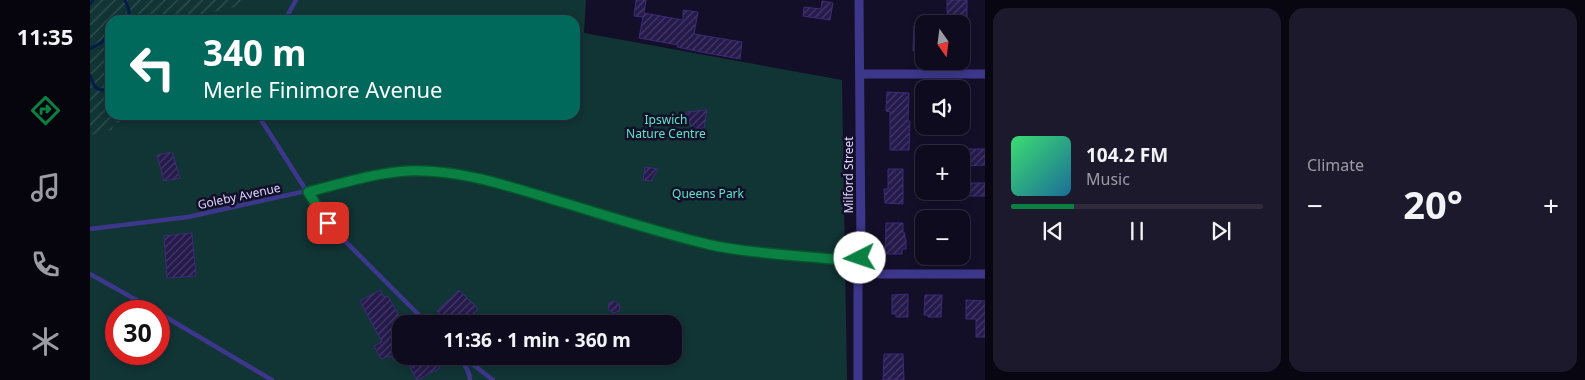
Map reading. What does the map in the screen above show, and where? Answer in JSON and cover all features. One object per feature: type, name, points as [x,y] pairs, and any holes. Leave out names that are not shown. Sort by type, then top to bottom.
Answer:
[{"type":"street","name":"Milford Street","points":[[858,380],[858,292],[861,252],[859,0]]},
{"type":"street","points":[[860,74],[985,74]]},
{"type":"street","points":[[860,261],[866,270],[876,274],[985,274]]},
{"type":"lane","points":[[287,15],[296,0]]},
{"type":"lane","points":[[261,120],[328,223],[419,315]]},
{"type":"lane","name":"Goleby Avenue","points":[[90,229],[188,217],[383,174],[407,171],[452,173],[494,182],[623,221],[739,250],[860,261]]},
{"type":"lane","points":[[90,274],[136,300]]},
{"type":"lane","points":[[170,320],[272,380]]},
{"type":"lane","points":[[464,365],[470,380]]},
{"type":"lane","points":[[474,365],[493,380]]},
{"type":"green space","name":"Queens Park","points":[[90,0],[586,0],[584,33],[842,80],[847,380],[90,380]]},
{"type":"green space","points":[[90,0],[242,0],[243,5],[201,15],[105,15],[105,120],[128,120],[113,124],[112,130],[90,135]]},
{"type":"building","points":[[636,0],[646,0],[644,13],[683,20],[683,10],[698,12],[694,34],[742,42],[740,59],[639,38],[643,17],[634,16]]},
{"type":"building","points":[[947,0],[967,0],[967,15],[947,15]]},
{"type":"building","points":[[822,1],[833,3],[830,20],[803,16],[804,7],[821,9]]},
{"type":"building","points":[[914,25],[915,51],[913,51]]},
{"type":"building","points":[[887,92],[909,93],[909,150],[890,150],[890,112],[886,111]]},
{"type":"building","points":[[707,110],[704,128],[692,129],[686,112]]},
{"type":"building","points":[[970,149],[985,149],[985,165],[970,166]]},
{"type":"building","points":[[172,152],[180,178],[164,181],[157,155]]},
{"type":"building","points":[[645,167],[658,169],[651,181],[643,180]]},
{"type":"building","points":[[888,169],[903,169],[903,204],[885,203],[884,189],[888,189]]},
{"type":"building","points":[[970,183],[985,183],[985,196],[970,196]]},
{"type":"building","points":[[886,223],[903,223],[906,249],[902,249],[902,254],[885,254]]},
{"type":"building","points":[[192,233],[196,276],[167,278],[164,236]]},
{"type":"building","points":[[380,290],[384,297],[388,296],[399,315],[392,315],[392,356],[381,359],[374,346],[382,342],[360,301]]},
{"type":"building","points":[[459,290],[478,309],[472,315],[441,315],[437,311]]},
{"type":"building","points":[[908,294],[908,317],[896,317],[896,314],[892,314],[892,295]]},
{"type":"building","points":[[925,295],[942,295],[941,317],[928,317],[928,315],[924,315]]},
{"type":"building","points":[[966,300],[985,301],[985,337],[976,337],[976,319],[966,319]]},
{"type":"building","points":[[615,301],[620,305],[619,311],[613,313],[608,309],[609,303]]},
{"type":"building","points":[[884,354],[903,354],[904,380],[883,380]]},
{"type":"building","points":[[409,365],[438,365],[440,368],[417,380]]},
{"type":"waterway","points":[[90,4],[93,0]]},
{"type":"waterway","points":[[125,0],[129,10],[128,15]]},
{"type":"waterway","points":[[90,49],[105,38]]},
{"type":"waterway","points":[[90,75],[96,88],[105,90]]},
{"type":"route","points":[[328,223],[308,192],[383,174],[407,171],[452,173],[494,182],[623,221],[724,247],[850,261],[860,261],[860,258]]},
{"type":"park label","name":"Ipswich Nature Centre","points":[[666,126]]}]
